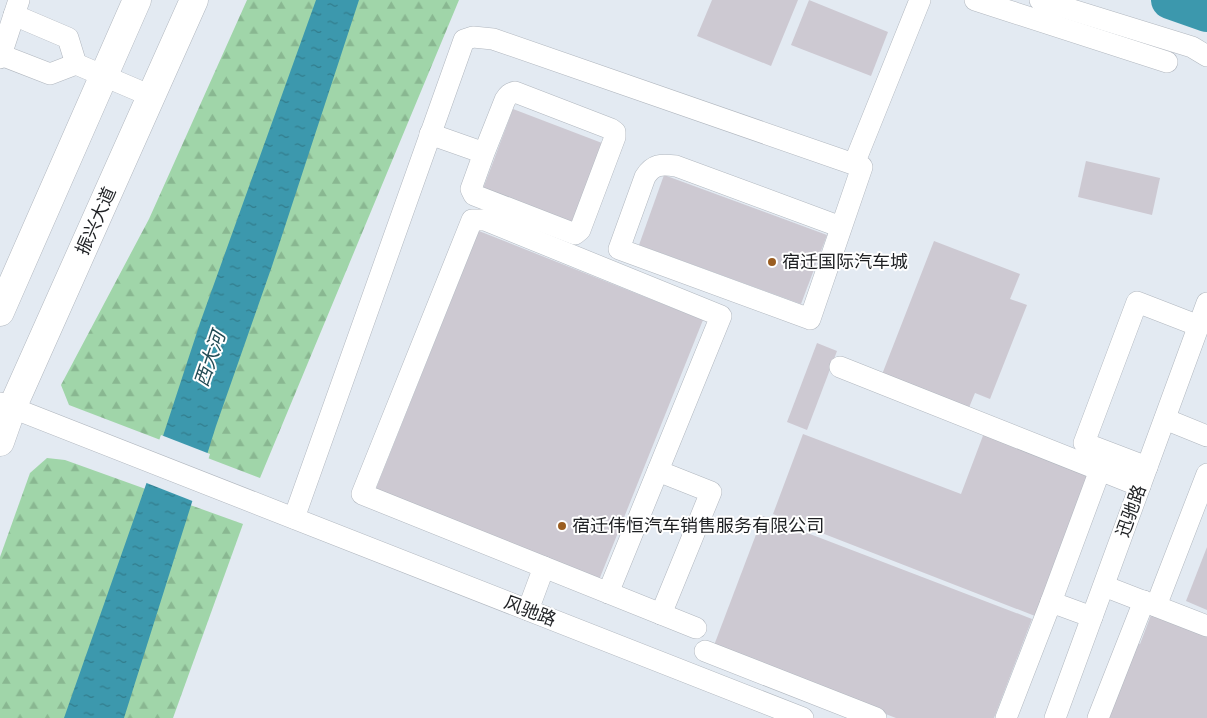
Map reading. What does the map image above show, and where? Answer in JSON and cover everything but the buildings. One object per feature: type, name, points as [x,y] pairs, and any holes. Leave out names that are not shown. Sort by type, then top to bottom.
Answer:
[{"type":"main road","points":[[0,312],[137,0]]},
{"type":"main road","name":"振兴大道","points":[[0,442],[6,406],[194,0]]},
{"type":"street","points":[[854,164],[920,0]]},
{"type":"street","points":[[975,0],[1167,62]]},
{"type":"street","points":[[1040,0],[1192,47],[1207,56]]},
{"type":"street","points":[[76,64],[68,38],[16,8],[0,56],[50,74],[76,64],[151,96]]},
{"type":"street","points":[[294,518],[464,40],[473,37],[493,39],[862,166],[810,319],[619,249],[644,177],[650,170],[666,164],[676,166],[841,227]]},
{"type":"street","points":[[511,93],[524,96],[615,132],[580,230],[575,234],[472,193],[470,189],[484,153],[505,100],[511,93]]},
{"type":"street","points":[[430,134],[484,153]]},
{"type":"street","points":[[608,594],[721,316],[485,220],[472,220],[362,494],[608,594],[696,628]]},
{"type":"street","points":[[1144,476],[1084,444],[1137,302],[1198,326]]},
{"type":"street","name":"迅驰路","points":[[1055,718],[1207,303]]},
{"type":"street","points":[[840,368],[1100,470],[1144,476]]},
{"type":"street","name":"风驰路","points":[[6,406],[803,718]]},
{"type":"street","points":[[1165,419],[1207,436]]},
{"type":"street","points":[[1006,718],[1100,470]]},
{"type":"street","points":[[658,471],[711,492],[661,614]]},
{"type":"street","points":[[1098,718],[1207,474]]},
{"type":"street","points":[[528,610],[544,567]]},
{"type":"street","points":[[1104,586],[1207,626]]},
{"type":"street","points":[[1051,602],[1092,617]]},
{"type":"street","points":[[706,652],[864,716]]},
{"type":"green space","points":[[247,0],[459,0],[260,478],[69,405],[61,385],[149,219]]},
{"type":"green space","points":[[47,458],[65,460],[243,524],[173,718],[0,718],[0,557],[30,473]]},
{"type":"water","name":"西大河","points":[[316,0],[359,0],[272,266],[216,426],[124,718],[64,718],[163,436],[200,323]]},
{"type":"pier","points":[[161,435],[210,454],[195,502],[144,482]]},
{"type":"waterway","points":[[1170,0],[1207,13]]},
{"type":"place","name":"宿迁国际汽车城","points":[[772,262]]},
{"type":"place","name":"宿迁伟恒汽车销售服务有限公司","points":[[562,526]]}]
